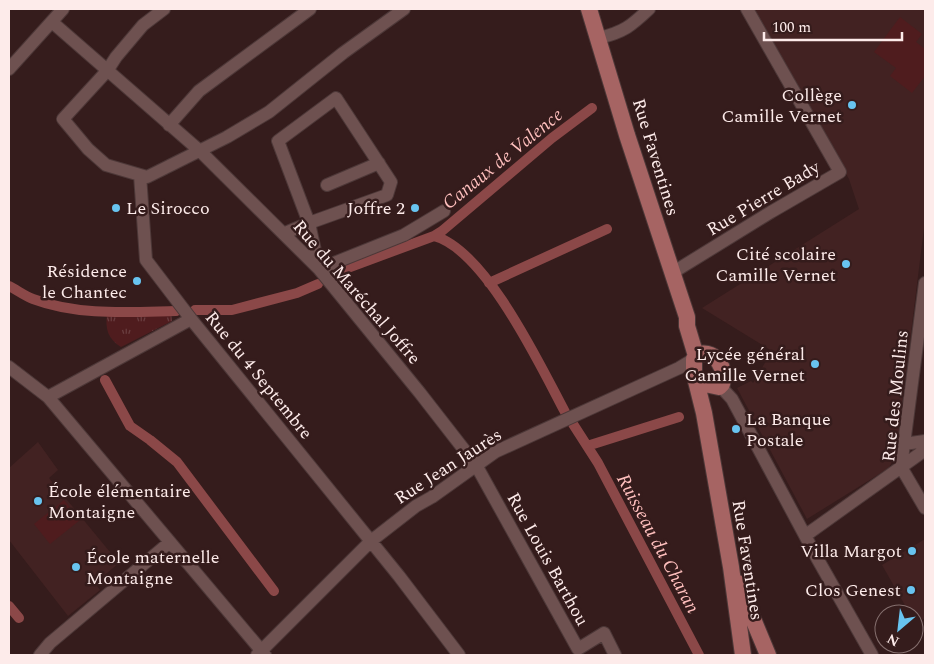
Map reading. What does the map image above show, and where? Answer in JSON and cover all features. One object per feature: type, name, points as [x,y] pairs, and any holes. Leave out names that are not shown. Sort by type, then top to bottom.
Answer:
[{"type":"main road","name":"Rue Faventines","points":[[589,9],[672,273],[687,317],[693,323],[700,357]]},
{"type":"main road","points":[[704,413],[708,400],[723,382],[723,370],[720,365],[700,357],[693,368],[696,378],[705,384],[718,387]]},
{"type":"main road","name":"Rue Faventines","points":[[696,378],[731,567],[744,617],[743,655]]},
{"type":"main road","points":[[744,617],[768,655]]},
{"type":"street","points":[[9,69],[64,9]]},
{"type":"street","points":[[164,9],[144,25],[116,57],[107,71],[63,119],[88,149],[106,165],[147,177],[200,151],[269,112],[343,53],[404,9]]},
{"type":"street","points":[[169,125],[199,91],[310,9]]},
{"type":"street","points":[[598,38],[616,34],[629,28],[649,9]]},
{"type":"street","name":"Rue Pierre Bady","points":[[672,273],[840,172],[746,9]]},
{"type":"street","name":"Rue du Maréchal Joffre","points":[[52,22],[200,151],[319,269],[476,465]]},
{"type":"street","points":[[284,233],[309,223],[387,195],[391,182],[336,98],[278,140],[309,223],[319,269],[404,235],[444,211]]},
{"type":"street","points":[[327,185],[379,163]]},
{"type":"street","name":"Rue du 4 Septembre","points":[[140,175],[146,260],[191,319],[371,541],[459,655]]},
{"type":"street","name":"Rue des Moulins","points":[[925,283],[901,467],[925,508]]},
{"type":"street","points":[[48,397],[191,319]]},
{"type":"street","name":"Rue Jean Jaurès","points":[[261,654],[371,541],[416,506],[444,489],[495,452],[700,357]]},
{"type":"street","points":[[9,367],[48,397],[261,654]]},
{"type":"street","points":[[718,387],[732,399],[872,655]]},
{"type":"street","points":[[904,444],[925,441]]},
{"type":"street","points":[[806,535],[925,450]]},
{"type":"street","name":"Rue Louis Barthou","points":[[476,465],[578,649],[604,633],[615,655]]},
{"type":"street","points":[[40,655],[50,643],[170,542]]},
{"type":"shaded area","name":"Cité scolaire Camille Vernet","points":[[753,9],[925,9],[925,220],[897,445],[889,468],[807,519],[737,388],[751,381],[753,383],[772,351],[702,308],[859,209],[849,179]]},
{"type":"shaded area","points":[[38,442],[58,470],[49,478],[119,563],[95,583],[100,590],[68,616],[9,540],[9,468]]},
{"type":"shaded area","name":"Clos Genest","points":[[925,539],[925,618],[924,604],[904,604],[882,565]]},
{"type":"green space","points":[[900,17],[922,34],[916,42],[925,49],[925,76],[912,93],[890,76],[896,68],[874,52]]},
{"type":"green space","points":[[171,313],[172,321],[121,347],[113,341],[108,333],[107,314]]},
{"type":"green space","points":[[64,500],[80,520],[50,544],[34,524]]},
{"type":"waterway","name":"Canaux de Valence","points":[[434,236],[552,138],[592,108]]},
{"type":"waterway","name":"Ruisseau du Charan","points":[[489,283],[607,229]]},
{"type":"waterway","name":"Ruisseau du Charan","points":[[334,273],[434,236],[454,246],[473,263],[510,312],[542,367],[565,412]]},
{"type":"waterway","name":"Ruisseau du Charan","points":[[195,310],[232,310],[297,293],[318,284]]},
{"type":"waterway","name":"Ruisseau du Charan","points":[[9,286],[33,299],[86,311],[176,311]]},
{"type":"waterway","points":[[105,380],[130,426],[177,462],[274,591]]},
{"type":"waterway","name":"Ruisseau du Charan","points":[[587,446],[679,417]]},
{"type":"waterway","name":"Ruisseau du Charan","points":[[573,424],[598,463],[699,655]]},
{"type":"waterway","points":[[9,606],[19,618]]},
{"type":"place","name":"Collège Camille Vernet","points":[[852,105]]},
{"type":"place","name":"Le Sirocco","points":[[116,208]]},
{"type":"place","name":"Joffre 2","points":[[415,208]]},
{"type":"place","name":"Cité scolaire Camille Vernet","points":[[846,264]]},
{"type":"place","name":"Résidence le Chantec","points":[[137,281]]},
{"type":"place","name":"Lycée général Camille Vernet","points":[[815,364]]},
{"type":"place","name":"La Banque Postale","points":[[736,429]]},
{"type":"place","name":"École élémentaire Montaigne","points":[[38,501]]},
{"type":"place","name":"Villa Margot","points":[[912,551]]},
{"type":"place","name":"École maternelle Montaigne","points":[[76,567]]},
{"type":"place","name":"Clos Genest","points":[[911,590]]}]
